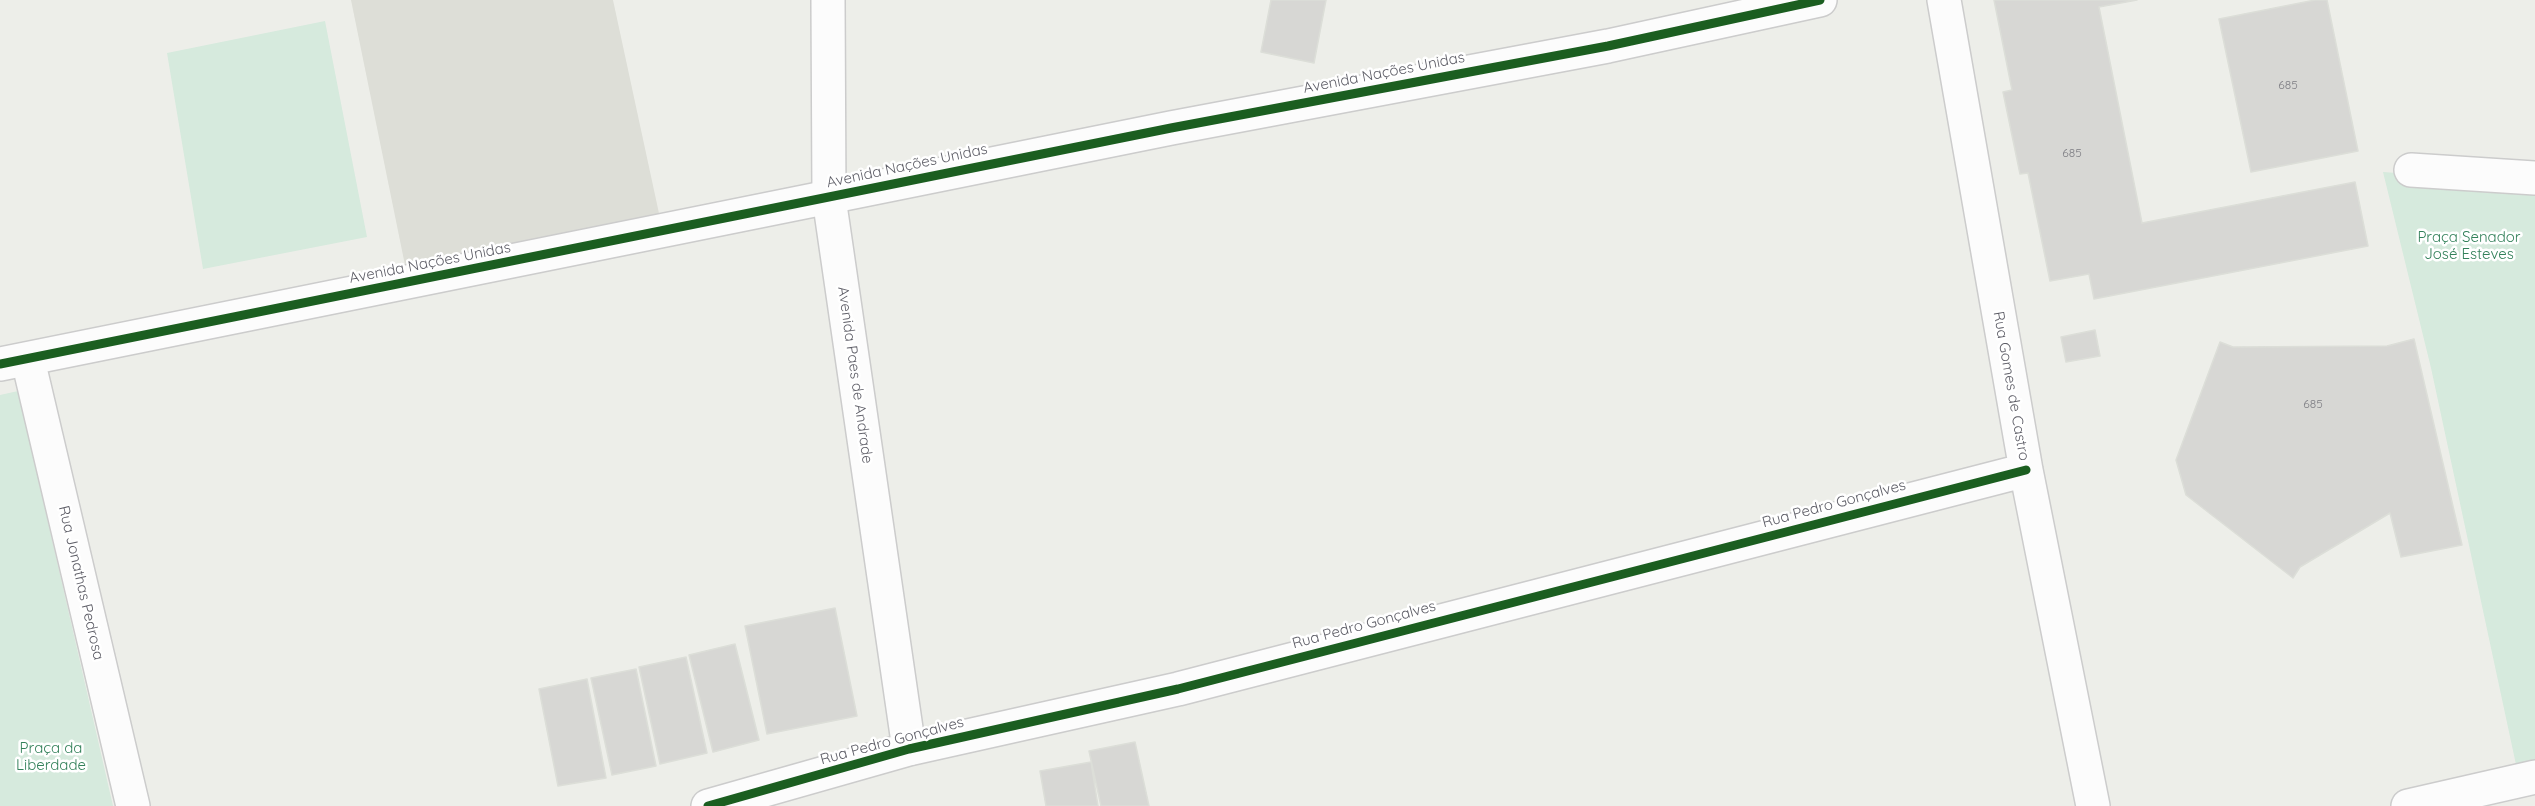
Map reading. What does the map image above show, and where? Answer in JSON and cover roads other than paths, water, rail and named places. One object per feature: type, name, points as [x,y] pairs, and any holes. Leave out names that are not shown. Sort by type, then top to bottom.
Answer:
[{"type":"street","name":"Avenida Paes de Andrade","points":[[828,0],[829,198],[909,749]]},
{"type":"street","name":"Avenida Nações Unidas","points":[[14,362],[1171,128],[1608,46],[1820,0]]},
{"type":"street","name":"Rua Gomes de Castro","points":[[1944,0],[2026,470],[2093,806]]},
{"type":"street","points":[[2411,170],[2535,178]]},
{"type":"street","name":"Rua Jonathas Pedrosa","points":[[14,362],[133,806]]},
{"type":"street","name":"Rua Pedro Gonçalves","points":[[708,806],[789,796],[909,749],[1178,689],[2026,470]]},
{"type":"street","points":[[2408,806],[2535,777]]},
{"type":"park label","name":"Praça Senador José Esteves","points":[[2469,246]]},
{"type":"park label","name":"Praça da Liberdade","points":[[51,756]]}]
